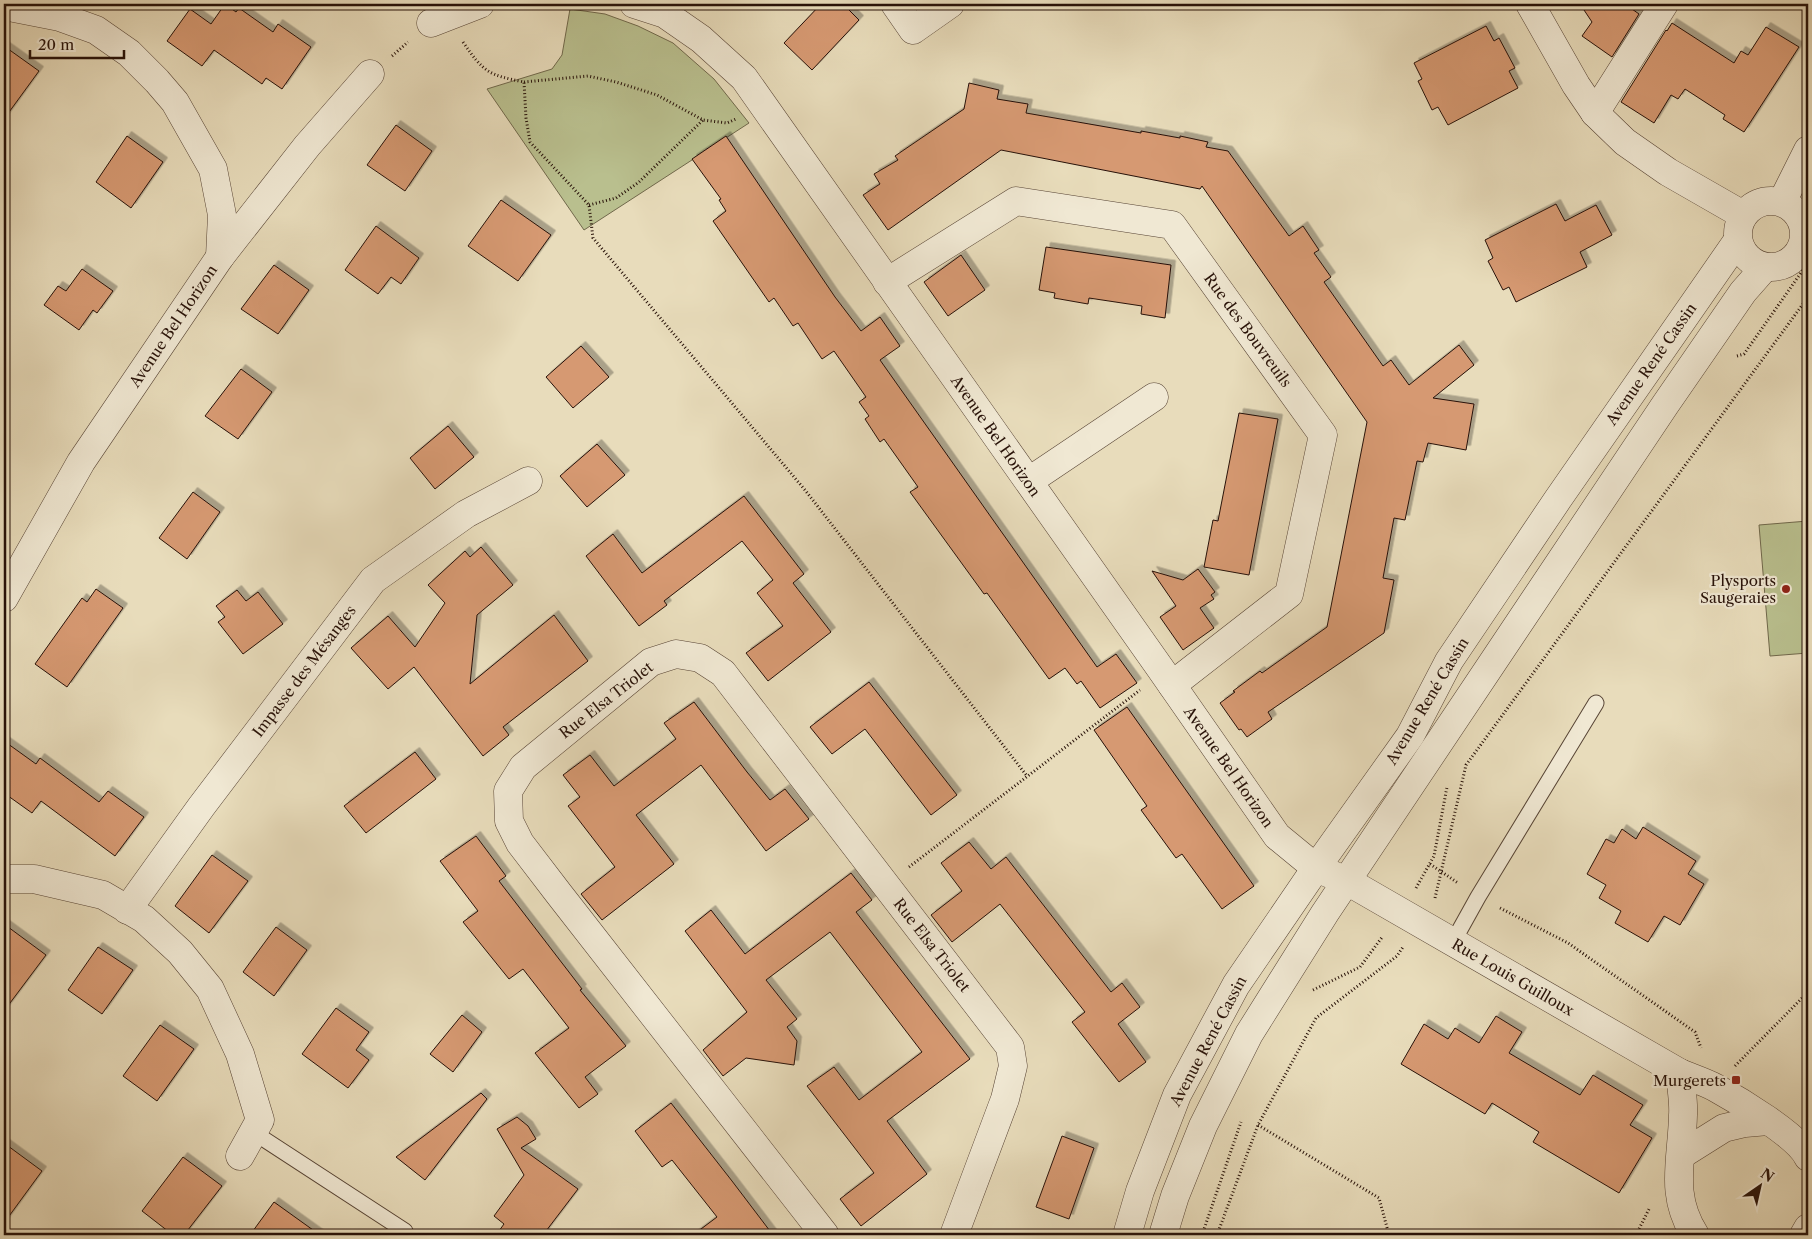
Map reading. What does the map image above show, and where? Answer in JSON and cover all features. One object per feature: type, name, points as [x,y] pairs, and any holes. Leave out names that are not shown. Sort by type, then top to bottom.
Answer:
[{"type":"street","points":[[439,20],[480,4]]},
{"type":"street","name":"Avenue Bel Horizon","points":[[634,4],[667,9],[744,78],[1277,836],[1316,868],[1346,881]]},
{"type":"street","points":[[895,4],[913,30],[950,4]]},
{"type":"street","points":[[1530,4],[1576,85],[1596,113],[1632,147],[1740,227]]},
{"type":"street","points":[[1596,113],[1664,4]]},
{"type":"street","points":[[4,6],[60,17],[96,30],[129,53],[157,80],[175,102],[213,169],[222,215],[220,257]]},
{"type":"street","name":"Avenue Bel Horizon","points":[[4,598],[81,462],[220,257],[307,146],[370,74]]},
{"type":"street","points":[[1782,202],[1808,150]]},
{"type":"street","points":[[1767,200],[1782,202],[1794,210],[1802,221],[1805,251],[1786,264],[1776,267],[1765,267],[1750,260],[1742,250],[1740,227],[1753,205],[1767,200]]},
{"type":"street","name":"Rue des Bouvreuils","points":[[887,282],[1016,201],[1172,225],[1323,435],[1289,594],[1167,679]]},
{"type":"street","name":"Avenue René Cassin","points":[[1127,1235],[1140,1191],[1177,1095],[1236,985],[1410,736],[1450,661],[1740,227]]},
{"type":"street","name":"Avenue René Cassin","points":[[1163,1235],[1175,1196],[1203,1126],[1249,1034],[1346,881],[1665,405],[1743,292],[1765,267]]},
{"type":"street","points":[[1029,481],[1154,397]]},
{"type":"street","name":"Impasse des Mésanges","points":[[127,910],[201,807],[373,580],[466,514],[528,482]]},
{"type":"street","name":"Rue Elsa Triolet","points":[[825,1235],[520,843],[509,821],[508,791],[523,767],[651,662],[676,654],[700,658],[723,673],[1010,1046],[1013,1066],[1005,1099],[954,1235]]},
{"type":"street","points":[[4,879],[34,879],[103,895],[144,919],[180,952],[210,989],[240,1054],[260,1120],[240,1156]]},
{"type":"street","name":"Rue Louis Guilloux","points":[[1346,881],[1680,1073],[1715,1088],[1789,1135],[1805,1151],[1808,1157]]},
{"type":"street","points":[[1680,1073],[1684,1113],[1678,1178],[1680,1198],[1686,1220],[1695,1235]]},
{"type":"street","points":[[1681,1155],[1724,1128],[1745,1123],[1768,1121]]},
{"type":"street","points":[[1804,1235],[1808,1228]]},
{"type":"lane","points":[[1453,942],[1478,897],[1596,703]]},
{"type":"lane","points":[[253,1132],[405,1231]]},
{"type":"path","points":[[370,74],[439,20],[478,64],[497,76],[524,82],[588,76],[616,82],[657,95],[703,120],[727,123],[764,106]]},
{"type":"path","points":[[524,82],[526,118],[530,142],[589,205],[593,238],[805,490],[1027,776]]},
{"type":"path","points":[[589,205],[616,198],[639,182],[703,120]]},
{"type":"path","points":[[1217,1235],[1258,1124],[1316,1018],[1397,956],[1435,899],[1466,765],[1803,304],[1808,302]]},
{"type":"path","points":[[886,885],[1027,776],[1167,679]]},
{"type":"path","points":[[1430,864],[1478,897],[1568,943],[1695,1032],[1715,1088],[1808,992]]},
{"type":"path","points":[[1307,993],[1360,967],[1386,933]]},
{"type":"path","points":[[1202,1235],[1243,1115]]},
{"type":"path","points":[[1258,1124],[1379,1198],[1389,1235]]},
{"type":"green space","points":[[570,9],[605,14],[638,26],[673,43],[714,79],[749,123],[584,230],[487,89],[552,69],[562,55]]},
{"type":"green space","name":"Plysports Saugeraies","points":[[1808,521],[1808,653],[1770,656],[1759,525]]},
{"type":"building","points":[[225,4],[236,12],[239,8],[273,32],[278,24],[311,47],[282,89],[266,78],[262,84],[214,50],[202,66],[167,41],[190,9],[211,24]]},
{"type":"building","points":[[821,4],[843,4],[859,20],[812,70],[784,43]]},
{"type":"building","points":[[1580,4],[1625,4],[1639,14],[1612,57],[1582,36],[1592,22]]},
{"type":"building","points":[[1672,23],[1734,63],[1741,51],[1748,55],[1766,27],[1799,47],[1744,132],[1723,119],[1725,115],[1685,89],[1678,99],[1671,95],[1654,123],[1621,102]]},
{"type":"building","points":[[1486,26],[1494,41],[1499,38],[1515,68],[1509,71],[1518,88],[1448,125],[1438,107],[1432,110],[1418,81],[1422,79],[1414,63]]},
{"type":"building","points":[[4,46],[39,71],[4,119]]},
{"type":"building","points":[[969,83],[999,90],[997,99],[1028,104],[1026,113],[1141,133],[1141,131],[1180,138],[1180,136],[1208,142],[1206,147],[1228,151],[1289,236],[1303,226],[1319,250],[1314,253],[1331,277],[1324,282],[1383,366],[1391,360],[1409,385],[1459,345],[1474,365],[1433,398],[1474,404],[1466,450],[1428,443],[1423,462],[1417,461],[1405,520],[1394,518],[1383,578],[1394,580],[1384,633],[1268,712],[1272,719],[1247,737],[1241,729],[1239,730],[1220,703],[1260,671],[1262,673],[1327,627],[1367,422],[1202,186],[1200,189],[1001,150],[888,230],[863,195],[880,184],[874,174],[898,160],[895,156],[964,109]]},
{"type":"building","points":[[396,125],[432,151],[405,191],[367,165]]},
{"type":"building","points":[[127,136],[163,162],[131,208],[96,182]]},
{"type":"building","points":[[726,136],[835,297],[861,331],[880,317],[900,346],[880,360],[1097,667],[1116,654],[1137,683],[1100,708],[1081,681],[1077,684],[1065,668],[1049,679],[987,593],[984,594],[910,492],[918,487],[884,439],[880,442],[865,419],[869,416],[859,402],[866,397],[834,351],[822,359],[798,323],[793,326],[774,298],[769,302],[713,221],[726,211],[719,200],[721,199],[692,159]]},
{"type":"building","points":[[501,200],[551,235],[518,281],[468,246]]},
{"type":"building","points":[[1556,204],[1565,221],[1596,205],[1612,235],[1580,252],[1587,267],[1516,302],[1509,287],[1503,290],[1488,261],[1493,258],[1485,240]]},
{"type":"building","points":[[376,226],[419,258],[401,284],[391,277],[378,294],[345,270]]},
{"type":"building","points":[[1046,247],[1171,265],[1165,318],[1141,314],[1142,306],[1089,298],[1088,304],[1054,298],[1055,293],[1039,290]]},
{"type":"building","points":[[961,255],[985,290],[948,316],[924,282]]},
{"type":"building","points":[[274,265],[309,290],[278,334],[241,309]]},
{"type":"building","points":[[82,269],[113,291],[97,313],[93,310],[79,330],[44,305],[58,286],[66,291]]},
{"type":"building","points":[[581,346],[609,377],[573,408],[546,377]]},
{"type":"building","points":[[241,369],[272,392],[238,439],[205,416]]},
{"type":"building","points":[[1239,413],[1278,419],[1249,575],[1204,567],[1213,520],[1218,521]]},
{"type":"building","points":[[448,426],[474,457],[435,489],[410,458]]},
{"type":"building","points":[[597,444],[625,475],[587,507],[560,476]]},
{"type":"building","points":[[193,492],[220,512],[187,559],[159,538]]},
{"type":"building","points":[[744,496],[804,574],[793,583],[831,632],[768,681],[746,653],[783,626],[757,593],[773,580],[742,541],[664,601],[667,605],[639,626],[586,556],[613,534],[642,573]]},
{"type":"building","points":[[481,547],[513,585],[477,615],[470,684],[554,615],[588,661],[503,727],[509,735],[483,756],[414,667],[388,689],[351,648],[388,616],[415,647],[445,603],[428,585],[465,551],[470,557]]},
{"type":"building","points":[[1198,569],[1215,592],[1211,595],[1214,599],[1200,608],[1214,628],[1183,650],[1160,617],[1176,606],[1152,571],[1183,580]]},
{"type":"building","points":[[96,589],[123,608],[67,687],[35,664],[82,598],[87,602]]},
{"type":"building","points":[[237,590],[246,601],[258,592],[283,624],[243,654],[218,622],[225,617],[216,606]]},
{"type":"building","points":[[869,682],[957,795],[931,815],[865,729],[832,754],[810,727]]},
{"type":"building","points":[[694,702],[770,800],[785,789],[809,819],[766,851],[701,765],[636,815],[674,864],[602,920],[581,894],[615,867],[568,806],[580,797],[563,775],[590,755],[614,786],[676,739],[664,723]]},
{"type":"building","points":[[1127,707],[1254,886],[1222,909],[1182,854],[1176,858],[1141,810],[1147,806],[1094,730]]},
{"type":"building","points":[[4,741],[36,764],[40,758],[99,802],[108,791],[144,817],[115,856],[41,801],[32,813],[4,793]]},
{"type":"building","points":[[415,752],[436,779],[366,833],[344,806]]},
{"type":"building","points":[[1643,827],[1696,861],[1688,874],[1704,884],[1680,925],[1664,916],[1648,942],[1615,923],[1621,911],[1599,898],[1606,885],[1587,874],[1606,839],[1614,843],[1622,829],[1636,839]]},
{"type":"building","points":[[476,836],[506,876],[499,881],[582,989],[580,990],[626,1046],[585,1077],[598,1094],[579,1108],[535,1053],[569,1028],[523,969],[509,979],[463,922],[478,911],[440,861]]},
{"type":"building","points":[[969,842],[991,869],[1006,857],[1111,992],[1122,983],[1140,1007],[1118,1024],[1146,1062],[1119,1082],[1072,1022],[1085,1012],[1000,904],[952,942],[931,915],[962,891],[941,863]]},
{"type":"building","points":[[212,855],[248,881],[209,933],[175,906]]},
{"type":"building","points":[[851,873],[872,900],[856,912],[970,1059],[887,1121],[927,1174],[861,1226],[840,1199],[874,1173],[807,1086],[834,1067],[859,1100],[922,1052],[830,932],[766,980],[797,1019],[787,1027],[797,1041],[794,1065],[746,1058],[723,1076],[703,1050],[747,1012],[685,931],[711,910],[745,954]]},
{"type":"building","points":[[4,924],[46,955],[4,1011]]},
{"type":"building","points":[[276,927],[307,950],[274,996],[243,972]]},
{"type":"building","points":[[98,947],[133,970],[102,1014],[68,990]]},
{"type":"building","points":[[336,1008],[369,1032],[356,1050],[369,1060],[348,1088],[302,1054]]},
{"type":"building","points":[[462,1015],[482,1032],[453,1072],[430,1054]]},
{"type":"building","points":[[1496,1016],[1522,1032],[1509,1053],[1580,1095],[1593,1075],[1643,1105],[1630,1125],[1652,1138],[1619,1193],[1533,1142],[1539,1132],[1492,1103],[1485,1114],[1401,1064],[1424,1024],[1448,1039],[1455,1028],[1479,1043]]},
{"type":"building","points":[[160,1025],[194,1049],[157,1101],[123,1076]]},
{"type":"building","points":[[481,1093],[487,1099],[425,1180],[396,1157]]},
{"type":"building","points":[[671,1103],[773,1235],[693,1235],[717,1217],[672,1160],[662,1167],[635,1131]]},
{"type":"building","points":[[517,1117],[528,1126],[536,1139],[521,1148],[578,1189],[543,1235],[496,1235],[504,1224],[494,1216],[524,1175],[497,1129]]},
{"type":"building","points":[[1062,1136],[1094,1148],[1069,1219],[1036,1207]]},
{"type":"building","points":[[4,1143],[42,1171],[4,1223]]},
{"type":"building","points":[[183,1157],[222,1186],[184,1235],[173,1235],[142,1211]]},
{"type":"building","points":[[274,1202],[320,1235],[250,1235]]},
{"type":"place","name":"Plysports Saugeraies","points":[[1786,589]]},
{"type":"place","name":"Murgerets","points":[[1736,1080]]}]
